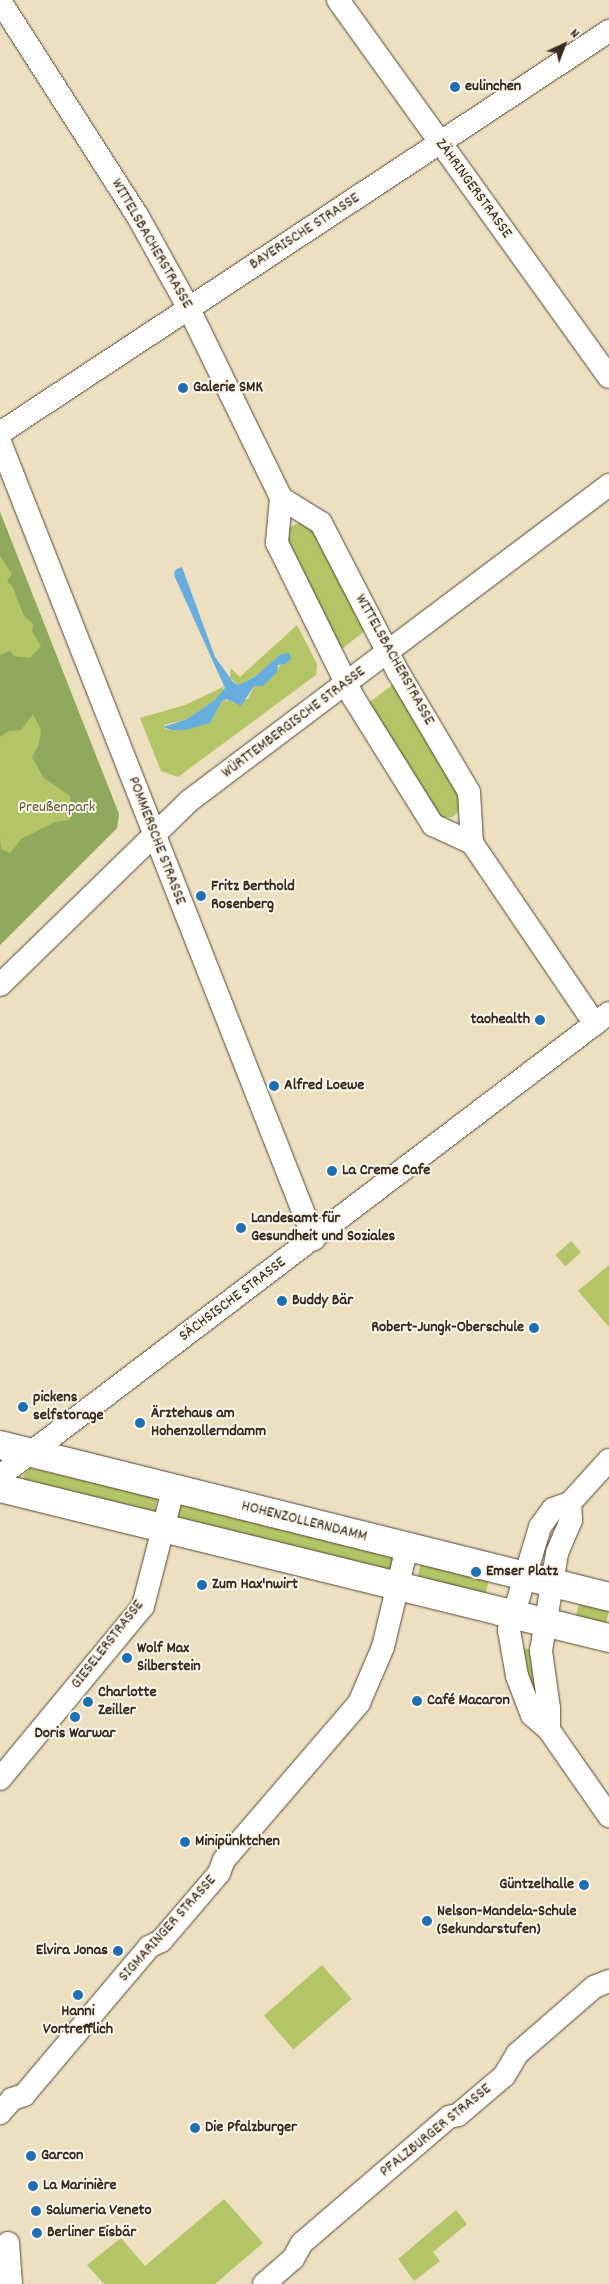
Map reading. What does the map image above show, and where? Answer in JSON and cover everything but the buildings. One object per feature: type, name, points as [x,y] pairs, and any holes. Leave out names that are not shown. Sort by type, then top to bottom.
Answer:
[{"type":"main road","name":"HOHENZOLLERNDAMM","points":[[0,1445],[27,1454],[609,1597]]},
{"type":"main road","points":[[0,1488],[609,1638]]},
{"type":"street","name":"ZÄHRINGERSTRASSE","points":[[338,0],[609,377]]},
{"type":"street","name":"WITTELSBACHERSTRASSE","points":[[0,1],[137,215],[189,309],[281,498],[320,523],[388,653],[469,792],[472,842]]},
{"type":"street","name":"BAYERISCHE STRASSE","points":[[0,433],[609,30]]},
{"type":"street","name":"POMMERSCHE STRASSE","points":[[0,442],[314,1239]]},
{"type":"street","name":"WÜRTTEMBERGISCHE STRASSE","points":[[0,985],[189,801],[609,485]]},
{"type":"street","points":[[281,498],[277,543],[346,684],[433,825],[472,842],[602,1018]]},
{"type":"street","name":"SÄCHSISCHE STRASSE","points":[[0,1476],[314,1239],[602,1018]]},
{"type":"street","points":[[609,1460],[570,1504],[553,1509],[540,1527],[523,1576],[513,1615],[509,1643],[517,1676],[532,1715],[549,1730],[609,1816]]},
{"type":"street","name":"GIESELERSTRASSE","points":[[0,1778],[144,1606],[173,1490]]},
{"type":"street","points":[[549,1730],[549,1708],[541,1661],[545,1623],[557,1553],[570,1520],[570,1504]]},
{"type":"street","name":"SIGMARINGER STRASSE","points":[[0,2113],[12,2099],[24,2095],[150,1947],[161,1941],[219,1872],[224,1860],[359,1704],[383,1647],[408,1547]]},
{"type":"street","name":"PFALZBURGER STRASSE","points":[[264,2284],[293,2259],[302,2243],[449,2117],[458,2116],[504,2076],[517,2054],[594,1987],[609,1982]]},
{"type":"street","points":[[8,2243],[11,2284]]},
{"type":"green space","name":"Preußenpark","points":[[0,512],[119,814],[117,828],[0,945]]},
{"type":"green space","name":"Preußenpark","points":[[0,512],[119,814],[117,828],[0,945],[0,838],[1,849],[10,853],[21,839],[55,822],[70,820],[71,805],[70,796],[43,777],[32,757],[39,744],[41,730],[33,714],[21,730],[9,731],[0,737],[0,655],[10,651],[14,656],[30,658],[41,646],[32,631],[33,624],[24,616],[12,586],[7,581],[12,574],[0,556]]},
{"type":"green space","points":[[299,523],[310,525],[366,630],[338,652],[285,538],[290,527]]},
{"type":"green space","points":[[297,625],[317,664],[316,675],[178,777],[161,771],[140,718],[185,705],[223,687],[224,682],[223,693],[215,700],[187,719],[164,725],[165,729],[171,730],[210,723],[222,701],[230,700],[233,703],[248,699],[254,686],[263,686],[282,663],[278,657],[259,674],[239,685],[230,678],[231,668],[240,677]]},
{"type":"green space","points":[[395,683],[460,793],[462,807],[453,817],[439,818],[367,704]]},
{"type":"green space","points":[[571,1241],[581,1252],[565,1266],[555,1255]]},
{"type":"green space","points":[[609,1265],[609,1327],[578,1291]]},
{"type":"green space","points":[[30,1468],[157,1498],[155,1512],[24,1480],[23,1476]]},
{"type":"green space","points":[[181,1504],[398,1558],[396,1572],[177,1520]]},
{"type":"green space","points":[[421,1563],[489,1580],[485,1594],[417,1578]]},
{"type":"green space","points":[[579,1603],[609,1610],[606,1625],[576,1618]]},
{"type":"green space","points":[[518,1647],[532,1650],[542,1714]]},
{"type":"green space","points":[[322,1965],[352,1999],[293,2049],[264,2016]]},
{"type":"green space","points":[[224,2199],[263,2243],[215,2284],[104,2284],[87,2265],[121,2238],[145,2266]]},
{"type":"green space","points":[[456,2210],[467,2224],[433,2252],[440,2261],[414,2281],[398,2259]]},
{"type":"water","points":[[182,567],[215,657],[233,682],[239,685],[256,676],[281,654],[289,653],[291,659],[285,664],[278,665],[277,672],[263,686],[254,686],[241,706],[227,699],[222,701],[210,723],[186,730],[171,730],[163,727],[187,719],[215,700],[225,688],[174,575],[175,570]]},
{"type":"place","name":"eulinchen","points":[[455,87]]},
{"type":"place","name":"Galerie SMK","points":[[183,388]]},
{"type":"place","name":"Fritz Berthold Rosenberg","points":[[201,896]]},
{"type":"place","name":"taohealth","points":[[540,1020]]},
{"type":"place","name":"Alfred Loewe","points":[[274,1086]]},
{"type":"place","name":"La Creme Cafe","points":[[332,1171]]},
{"type":"place","name":"Landesamt für Gesundheit und Soziales","points":[[241,1228]]},
{"type":"place","name":"Buddy Bär","points":[[282,1301]]},
{"type":"place","name":"Robert-Jungk-Oberschule","points":[[534,1328]]},
{"type":"place","name":"pickens selfstorage","points":[[23,1407]]},
{"type":"place","name":"Ärztehaus am Hohenzollerndamm","points":[[140,1423]]},
{"type":"place","name":"Emser Platz","points":[[476,1572]]},
{"type":"place","name":"Zum Hax'nwirt","points":[[202,1585]]},
{"type":"place","name":"Wolf Max Silberstein","points":[[127,1658]]},
{"type":"place","name":"Café Macaron","points":[[417,1701]]},
{"type":"place","name":"Charlotte Zeiller","points":[[88,1702]]},
{"type":"place","name":"Doris Warwar","points":[[75,1717]]},
{"type":"place","name":"Minipünktchen","points":[[185,1842]]},
{"type":"place","name":"Güntzelhalle","points":[[584,1885]]},
{"type":"place","name":"Nelson-Mandela-Schule (Sekundarstufen)","points":[[427,1921]]},
{"type":"place","name":"Elvira Jonas","points":[[118,1951]]},
{"type":"place","name":"Hanni Vortrefflich","points":[[78,1995]]},
{"type":"place","name":"Die Pfalzburger","points":[[195,2128]]},
{"type":"place","name":"Garcon","points":[[31,2156]]},
{"type":"place","name":"La Marinière","points":[[33,2186]]},
{"type":"place","name":"Salumeria Veneto","points":[[36,2211]]},
{"type":"place","name":"Berliner Eisbär","points":[[37,2233]]}]
